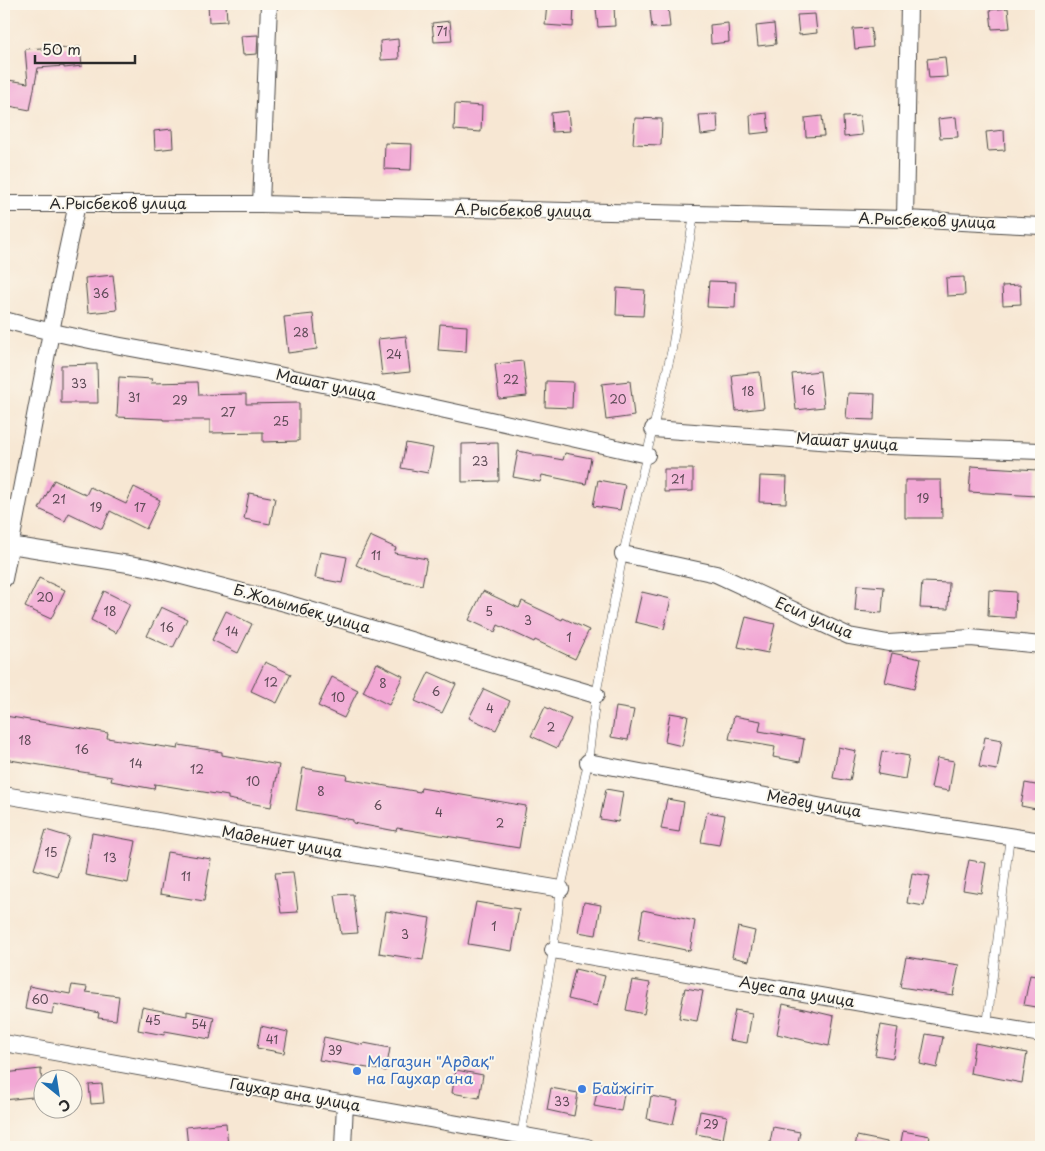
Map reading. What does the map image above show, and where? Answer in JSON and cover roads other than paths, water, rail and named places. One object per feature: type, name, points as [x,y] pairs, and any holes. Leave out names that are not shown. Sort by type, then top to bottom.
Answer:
[{"type":"street","points":[[261,204],[268,4]]},
{"type":"street","points":[[905,219],[909,4]]},
{"type":"street","name":"А.Рысбеков улица","points":[[4,204],[261,204],[905,219],[1041,226]]},
{"type":"street","points":[[4,579],[7,544],[77,204]]},
{"type":"street","name":"Машат улица","points":[[4,320],[51,332],[264,372],[454,411],[647,455]]},
{"type":"street","name":"Машат улица","points":[[653,429],[889,446],[1041,451]]},
{"type":"street","name":"Б.Жолымбек улица","points":[[7,544],[147,567],[280,601],[596,695]]},
{"type":"street","name":"Есил улица","points":[[623,554],[716,574],[848,636],[888,643],[970,638],[1041,645]]},
{"type":"street","name":"Медеу улица","points":[[588,762],[844,811],[1041,841]]},
{"type":"street","name":"Мадениет улица","points":[[4,794],[561,889]]},
{"type":"street","name":"Ауес апа улица","points":[[553,950],[1041,1034]]},
{"type":"street","name":"Гаухар ана улица","points":[[4,1043],[587,1147]]},
{"type":"street","points":[[342,1147],[345,1104]]},
{"type":"lane","points":[[521,1136],[553,950],[561,889],[588,762],[596,695],[623,554],[672,349],[694,215]]},
{"type":"lane","points":[[987,1025],[1010,836]]},
{"type":"place","name":"Магазин \"Ардақ\" на Гаухар ана","points":[[357,1071]]},
{"type":"place","name":"Байжігіт","points":[[582,1089]]}]
